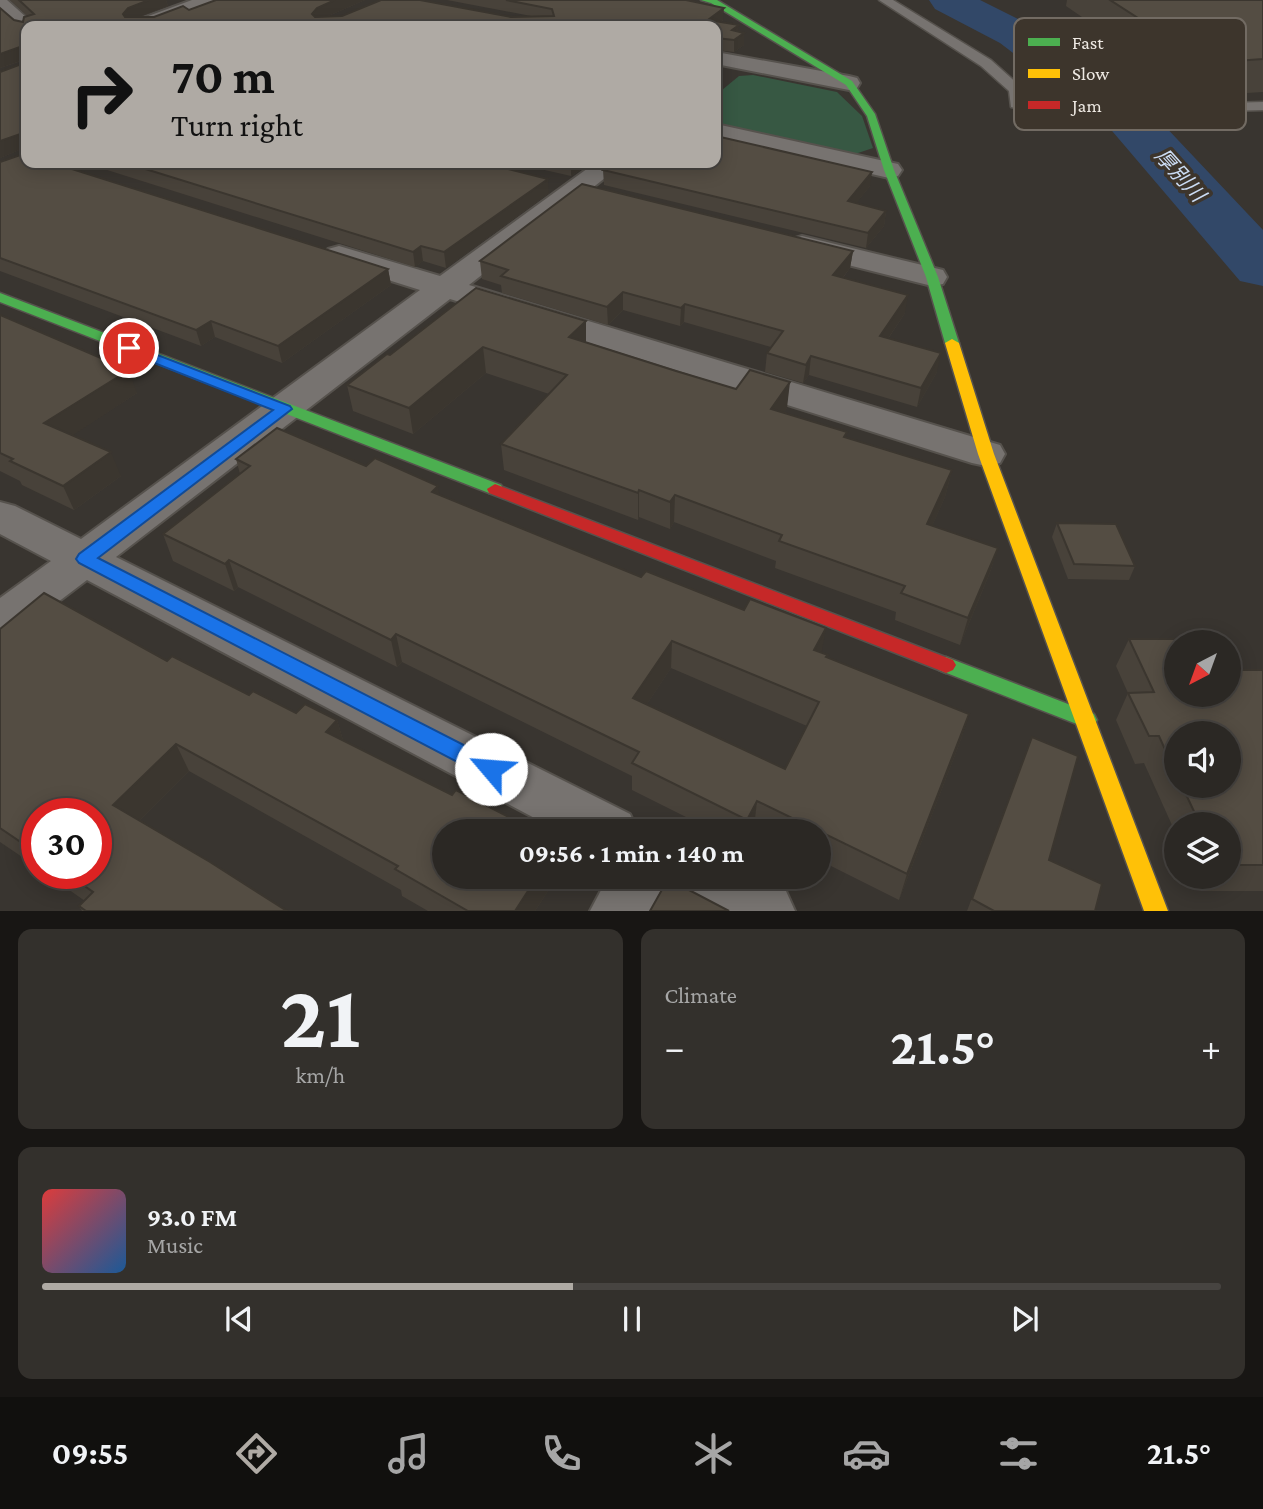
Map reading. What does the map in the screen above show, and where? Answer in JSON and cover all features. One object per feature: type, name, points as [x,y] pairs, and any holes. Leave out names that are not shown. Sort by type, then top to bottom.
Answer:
[{"type":"street","points":[[153,21],[210,0]]},
{"type":"street","points":[[705,0],[713,1],[849,83],[872,116],[889,170],[932,277],[986,454],[1156,911]]},
{"type":"street","points":[[0,4],[21,22]]},
{"type":"street","points":[[721,59],[849,83]]},
{"type":"street","points":[[721,77],[739,62]]},
{"type":"street","points":[[721,132],[889,170]]},
{"type":"street","points":[[0,622],[444,289],[564,185],[600,168]]},
{"type":"street","points":[[564,185],[617,198]]},
{"type":"street","points":[[775,238],[932,277]]},
{"type":"street","points":[[313,247],[986,454]]},
{"type":"street","points":[[0,297],[1087,720]]},
{"type":"street","points":[[0,516],[588,819]]},
{"type":"street","points":[[619,911],[632,889]]},
{"type":"street","points":[[723,889],[766,911]]},
{"type":"lane","points":[[885,0],[986,62],[1014,88]]},
{"type":"green space","points":[[753,75],[837,92],[862,116],[873,148],[855,154],[721,124],[721,91],[739,76]]},
{"type":"building","points":[[19,0],[149,0],[128,8],[123,14],[125,17],[154,17],[183,6],[189,10],[216,0],[335,0],[317,8],[312,14],[315,17],[342,16],[381,0],[420,0],[511,17],[554,16],[552,9],[506,0],[686,0],[724,8],[708,20],[714,21],[23,21],[24,17],[34,14]]},
{"type":"building","points":[[1110,0],[1263,0],[1263,59],[1246,60],[1246,18],[1138,18]]},
{"type":"building","points":[[0,8],[14,20],[21,22],[21,47],[0,54]]},
{"type":"building","points":[[721,22],[739,25],[732,30],[744,33],[734,40],[721,39]]},
{"type":"building","points":[[21,64],[21,135],[0,141],[0,72]]},
{"type":"building","points":[[721,137],[872,172],[848,201],[886,211],[868,233],[603,170],[721,168]]},
{"type":"building","points":[[21,155],[21,168],[69,168],[388,269],[278,346],[211,321],[196,330],[0,258],[0,162]]},
{"type":"building","points":[[142,168],[504,168],[548,179],[444,252],[421,246],[413,252]]},
{"type":"building","points":[[582,184],[853,251],[833,275],[908,295],[880,336],[941,353],[921,388],[811,356],[806,365],[767,353],[783,331],[685,304],[681,308],[623,292],[607,307],[501,276],[508,270],[480,261]]},
{"type":"building","points":[[476,288],[586,321],[569,337],[736,389],[750,370],[790,382],[771,409],[847,432],[844,437],[952,470],[927,524],[998,548],[968,618],[901,593],[905,586],[779,541],[782,535],[675,495],[670,502],[639,490],[638,493],[501,444],[567,375],[483,347],[409,408],[347,385]]},
{"type":"building","points":[[0,315],[129,370],[44,423],[111,452],[63,486],[10,461],[13,459],[0,453]]},
{"type":"building","points":[[277,428],[366,466],[375,458],[438,486],[432,492],[641,577],[646,571],[744,610],[750,599],[826,628],[814,650],[969,714],[907,874],[831,837],[831,819],[794,819],[757,801],[748,819],[745,819],[632,763],[639,752],[396,634],[391,640],[229,560],[225,564],[163,534],[250,466],[236,459]],"holes":[[[672,641],[819,702],[785,769],[633,698]]]},
{"type":"building","points":[[1057,523],[1116,524],[1135,566],[1074,564]]},
{"type":"building","points":[[44,593],[167,661],[172,656],[249,695],[253,691],[296,713],[305,704],[337,720],[326,732],[452,795],[456,790],[513,819],[432,819],[432,889],[529,889],[515,911],[468,911],[395,869],[398,866],[176,744],[113,805],[287,911],[86,911],[79,906],[93,892],[89,889],[112,889],[112,798],[21,798],[21,842],[0,828],[0,629]]},
{"type":"building","points":[[1129,639],[1164,639],[1164,707],[1241,707],[1241,670],[1263,670],[1263,865],[1241,865],[1241,812],[1194,812],[1188,798],[1241,798],[1241,721],[1164,721],[1164,747],[1159,736],[1149,736],[1128,693],[1154,692]]},
{"type":"building","points":[[1032,737],[1078,756],[1049,860],[1102,884],[1095,911],[994,911],[972,899]]},
{"type":"building","points":[[662,889],[687,889],[729,911],[650,911]]},
{"type":"waterway","name":"厚別川","points":[[949,0],[1014,33]]},
{"type":"waterway","name":"厚別川","points":[[1139,130],[1263,267]]},
{"type":"traffic: fast","points":[[705,0],[713,1],[849,83],[872,116],[889,170],[932,277],[952,343]]},
{"type":"traffic: fast","points":[[0,297],[495,489]]},
{"type":"traffic: fast","points":[[946,665],[1087,720]]},
{"type":"traffic: slow","points":[[952,343],[986,454],[1156,911]]},
{"type":"traffic: jam","points":[[495,489],[946,665]]},
{"type":"route","points":[[129,348],[284,409],[85,559],[491,769]]}]
